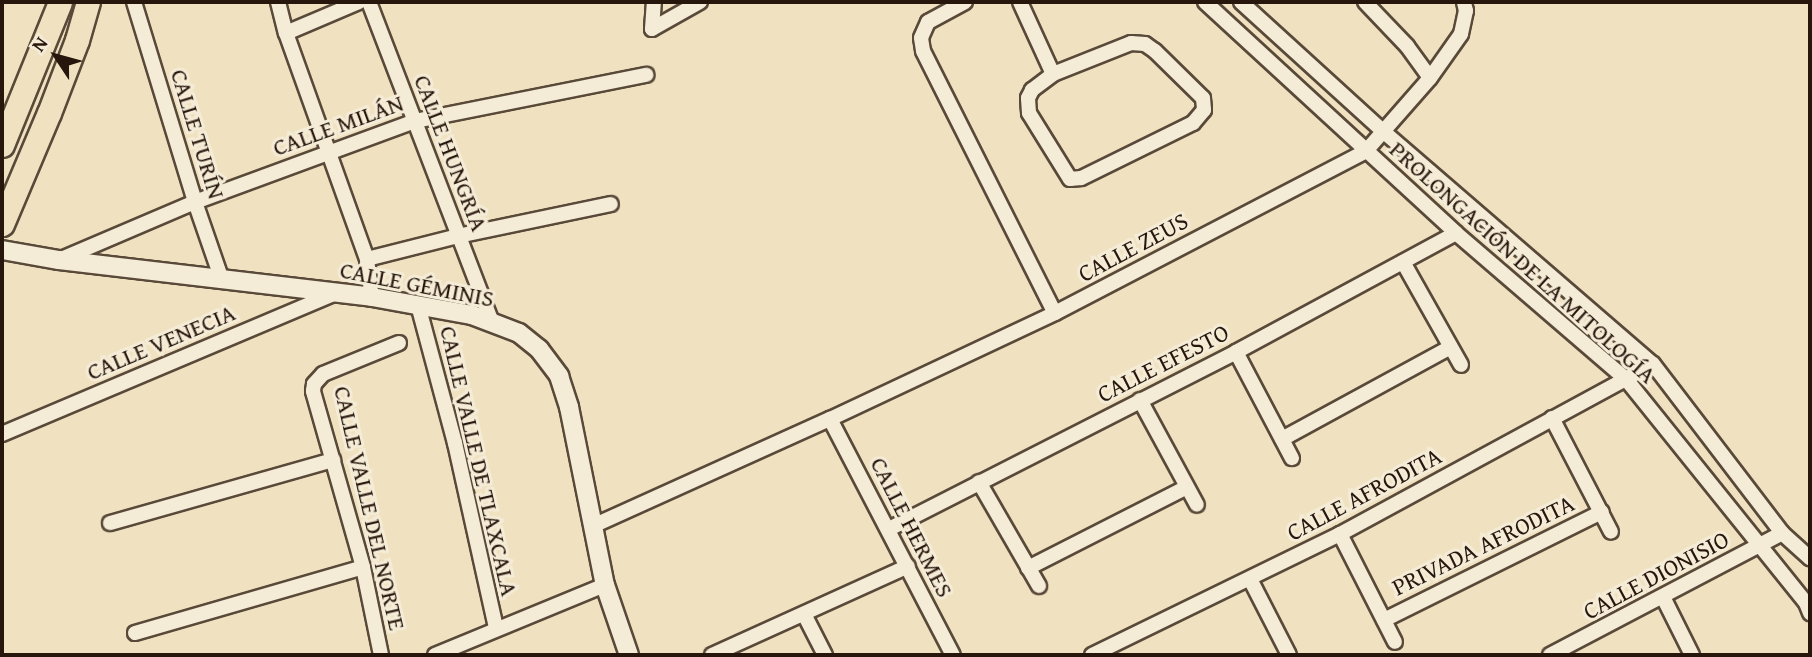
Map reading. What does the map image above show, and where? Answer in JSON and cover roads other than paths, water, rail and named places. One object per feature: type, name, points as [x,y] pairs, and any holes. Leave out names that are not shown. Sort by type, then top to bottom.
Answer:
[{"type":"main road","points":[[2,224],[78,40],[88,2]]},
{"type":"main road","points":[[2,145],[57,6]]},
{"type":"street","name":"CALLE TURÍN","points":[[134,2],[195,202],[222,280]]},
{"type":"street","points":[[278,2],[327,152],[367,259],[372,297]]},
{"type":"street","points":[[286,33],[359,2]]},
{"type":"street","name":"CALLE HUNGRÍA","points":[[369,2],[491,320]]},
{"type":"street","points":[[653,2],[652,29],[700,2]]},
{"type":"street","points":[[965,2],[928,22],[921,38],[923,51],[1055,313]]},
{"type":"street","points":[[1020,2],[1053,74]]},
{"type":"street","name":"PROLONGACIÓN DE LA MITOLOGÍA","points":[[1205,2],[1456,233],[1626,379],[1806,603],[1810,613]]},
{"type":"street","name":"PROLONGACIÓN DE LA MITOLOGÍA","points":[[1241,2],[1384,132],[1653,364],[1782,533],[1810,558]]},
{"type":"street","points":[[1365,2],[1407,46],[1430,78]]},
{"type":"street","name":"CALLE ZEUS","points":[[595,525],[1055,313],[1366,151],[1430,78],[1461,33],[1466,11],[1464,2]]},
{"type":"street","points":[[1131,43],[1145,44],[1203,98],[1204,110],[1193,123],[1081,178],[1070,178],[1027,104],[1032,90],[1053,74],[1111,49],[1131,43]]},
{"type":"street","name":"CALLE MILÁN","points":[[59,260],[195,202],[415,121],[646,75]]},
{"type":"street","points":[[367,259],[458,236],[611,204]]},
{"type":"street","name":"CALLE EFESTO","points":[[889,529],[1236,352],[1456,233]]},
{"type":"street","name":"CALLE GÉMINIS","points":[[2,250],[59,260],[372,297],[491,320],[519,333],[539,349],[559,376],[569,407],[595,525],[605,585],[629,655]]},
{"type":"street","points":[[1403,262],[1461,365]]},
{"type":"street","name":"CALLE VENECIA","points":[[2,434],[338,293]]},
{"type":"street","name":"CALLE VALLE DE TLAXCALA","points":[[418,305],[455,443],[496,628]]},
{"type":"street","name":"CALLE VALLE DEL NORTE","points":[[381,655],[363,567],[313,391],[314,384],[323,374],[399,343]]},
{"type":"street","points":[[1282,439],[1451,347]]},
{"type":"street","points":[[1236,352],[1292,458]]},
{"type":"street","name":"CALLE AFRODITA","points":[[1092,655],[1340,534],[1653,364]]},
{"type":"street","points":[[1140,400],[1197,505]]},
{"type":"street","name":"PRIVADA AFRODITA","points":[[1552,418],[1611,532]]},
{"type":"street","name":"CALLE HERMES","points":[[830,419],[953,655]]},
{"type":"street","points":[[110,523],[333,460]]},
{"type":"street","points":[[979,482],[1039,586]]},
{"type":"street","points":[[1028,568],[1187,487]]},
{"type":"street","name":"PRIVADA AFRODITA","points":[[1384,620],[1602,512]]},
{"type":"street","name":"CALLE DIONISIO","points":[[1550,655],[1782,533]]},
{"type":"street","name":"PRIVADA AFRODITA","points":[[1340,534],[1395,642]]},
{"type":"street","points":[[712,655],[804,616],[908,566]]},
{"type":"street","points":[[135,633],[363,567]]},
{"type":"street","points":[[1250,579],[1289,655]]},
{"type":"street","points":[[435,655],[605,585]]},
{"type":"street","points":[[1663,597],[1692,655]]},
{"type":"street","points":[[804,616],[825,655]]}]
